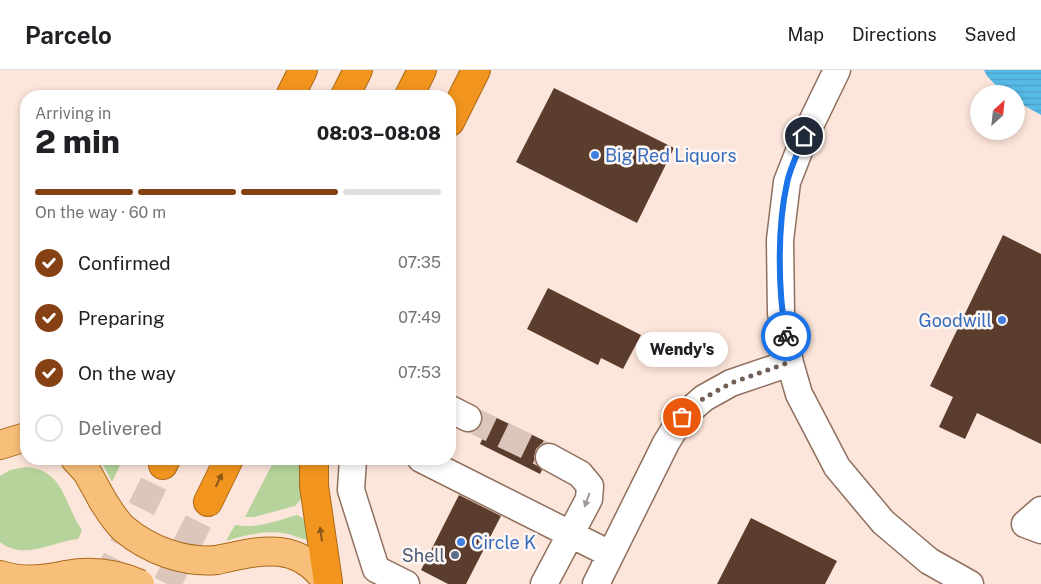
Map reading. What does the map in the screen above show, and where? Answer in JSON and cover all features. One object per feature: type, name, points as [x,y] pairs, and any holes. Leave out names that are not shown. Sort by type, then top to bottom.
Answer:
[{"type":"highway","points":[[293,90],[303,70]]},
{"type":"highway","points":[[348,90],[358,70]]},
{"type":"highway","points":[[412,90],[422,70]]},
{"type":"highway","points":[[456,110],[476,70]]},
{"type":"highway","points":[[208,502],[226,465]]},
{"type":"highway","points":[[314,465],[314,486],[328,583]]},
{"type":"main road","points":[[81,465],[123,528],[151,546],[166,553],[195,560],[217,560],[252,552],[284,551],[302,558],[328,583]]},
{"type":"main road","points":[[0,575],[33,580],[98,572],[122,577],[140,584]]},
{"type":"street","points":[[837,70],[804,136],[787,182],[780,240],[781,313],[790,362],[799,394],[837,467],[883,522],[929,561],[970,584]]},
{"type":"street","points":[[596,584],[666,443],[682,417],[704,398],[731,383],[790,362]]},
{"type":"street","points":[[544,584],[589,498],[590,486],[580,474],[549,457]]},
{"type":"street","points":[[353,465],[351,490],[376,569],[406,584]]},
{"type":"street","points":[[433,465],[610,554]]},
{"type":"green space","points":[[103,465],[120,465],[112,482]]},
{"type":"green space","points":[[272,465],[300,465],[302,498],[295,506],[254,517],[245,517]]},
{"type":"green space","points":[[26,467],[49,475],[62,490],[82,530],[78,539],[28,550],[19,550],[0,542],[0,476],[10,470]]},
{"type":"green space","points":[[297,515],[306,520],[308,540],[289,534],[265,532],[226,541],[235,525],[259,525]]},
{"type":"water","points":[[984,70],[1041,70],[1041,115],[1025,106],[1025,85],[996,85]]},
{"type":"building","name":"Big Red Liquors","points":[[554,88],[674,148],[637,223],[516,162]]},
{"type":"building","name":"Goodwill","points":[[1003,235],[1041,254],[1041,444],[977,413],[965,439],[939,427],[953,397],[930,386]]},
{"type":"building","points":[[548,288],[641,335],[623,369],[601,358],[598,365],[527,329]]},
{"type":"building","points":[[480,410],[547,442],[541,444],[536,449],[534,457],[536,464],[542,470],[540,474],[480,444],[484,435],[475,431],[482,424],[483,417]]},
{"type":"building","name":"Circle K","points":[[459,495],[501,516],[466,584],[448,584],[421,570]]},
{"type":"building","points":[[751,518],[837,561],[825,584],[717,584]]},
{"type":"tunnel","points":[[468,418],[549,457]]},
{"type":"tunnel","points":[[104,584],[163,465]]},
{"type":"tunnel","points":[[167,584],[208,502]]},
{"type":"way so far","points":[[682,417],[704,398],[731,383],[790,362],[786,336]]},
{"type":"place","name":"Big Red Liquors","points":[[595,155]]},
{"type":"place","name":"Goodwill","points":[[1002,320]]},
{"type":"place","name":"Wendy's","points":[[682,417]]},
{"type":"place","name":"Circle K","points":[[461,542]]},
{"type":"place","name":"Shell","points":[[455,555]]},
{"type":"route","points":[[786,336],[781,313],[780,240],[787,182],[804,136]]}]
